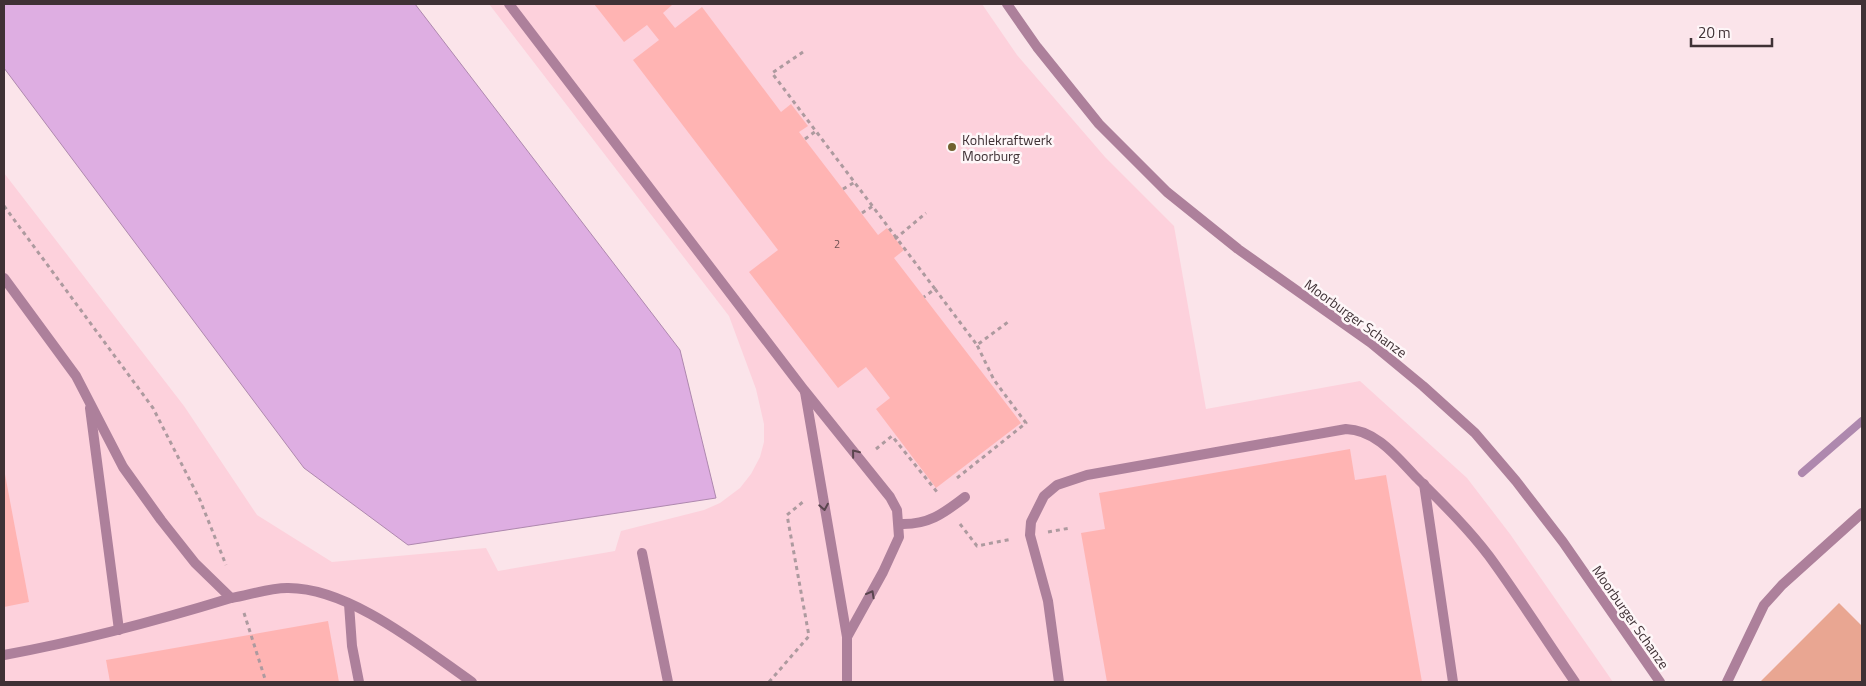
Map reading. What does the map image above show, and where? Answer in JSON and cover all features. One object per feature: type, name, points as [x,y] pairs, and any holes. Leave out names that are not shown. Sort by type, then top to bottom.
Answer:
[{"type":"street","points":[[509,4],[898,510],[899,537],[883,572],[847,637]]},
{"type":"street","name":"Moorburger Schanze","points":[[1007,4],[1037,47],[1099,124],[1167,192],[1238,249],[1371,343],[1423,386],[1475,434],[1516,481],[1563,542],[1660,682]]},
{"type":"street","points":[[4,278],[76,376],[124,467],[161,520],[195,563],[231,598]]},
{"type":"street","points":[[804,390],[847,637],[847,682]]},
{"type":"street","points":[[89,400],[119,630]]},
{"type":"street","points":[[1059,682],[1048,600],[1030,535],[1031,522],[1044,496],[1058,485],[1087,476],[1346,429],[1366,432],[1390,450],[1446,507],[1488,555],[1575,682]]},
{"type":"street","points":[[1424,484],[1453,682]]},
{"type":"street","points":[[900,524],[922,523],[949,510],[965,498]]},
{"type":"street","points":[[1726,682],[1764,605],[1782,585],[1862,513]]},
{"type":"street","points":[[642,553],[668,682]]},
{"type":"street","points":[[4,656],[69,643],[231,598],[286,588],[312,591],[334,597],[389,624],[472,682]]},
{"type":"street","points":[[349,604],[352,646],[359,682]]},
{"type":"path","points":[[803,52],[772,73],[977,345],[994,380],[1026,423],[952,481]]},
{"type":"path","points":[[805,139],[816,131]]},
{"type":"path","points":[[843,189],[855,182]]},
{"type":"path","points":[[4,206],[153,408],[200,500],[228,572]]},
{"type":"path","points":[[862,213],[873,206]]},
{"type":"path","points":[[896,238],[926,214]]},
{"type":"path","points":[[924,297],[935,289]]},
{"type":"path","points":[[977,345],[1008,322]]},
{"type":"path","points":[[945,487],[937,492],[977,546],[1070,528]]},
{"type":"path","points":[[243,608],[266,682]]},
{"type":"shaded area","points":[[4,4],[415,4],[680,350],[716,498],[408,545],[304,468],[4,68]]},
{"type":"shaded area","name":"Kohlekraftwerk Moorburg","points":[[489,4],[982,4],[1017,55],[1105,157],[1174,226],[1206,409],[1360,381],[1467,478],[1510,534],[1613,682],[4,682],[4,173],[184,406],[257,515],[332,562],[486,548],[498,571],[615,551],[621,531],[704,510],[720,503],[740,488],[751,474],[760,457],[764,442],[764,424],[756,389],[729,316]]},
{"type":"shaded area","points":[[1839,603],[1862,626],[1862,682],[1760,682]]},
{"type":"building","points":[[594,4],[671,4],[663,13],[675,28],[702,7],[781,112],[791,104],[808,126],[799,132],[878,235],[887,228],[904,250],[894,258],[1021,423],[936,488],[876,409],[890,398],[866,367],[838,388],[749,272],[778,250],[633,60],[659,40],[647,25],[624,42]]},
{"type":"building","points":[[1350,449],[1355,480],[1386,475],[1422,682],[1107,682],[1081,533],[1105,529],[1099,493]]},
{"type":"building","points":[[4,469],[29,602],[4,607]]},
{"type":"building","points":[[328,621],[339,682],[110,682],[106,660]]},
{"type":"waterway","points":[[1802,473],[1862,421]]},
{"type":"place","name":"Kohlekraftwerk Moorburg","points":[[952,147]]}]
